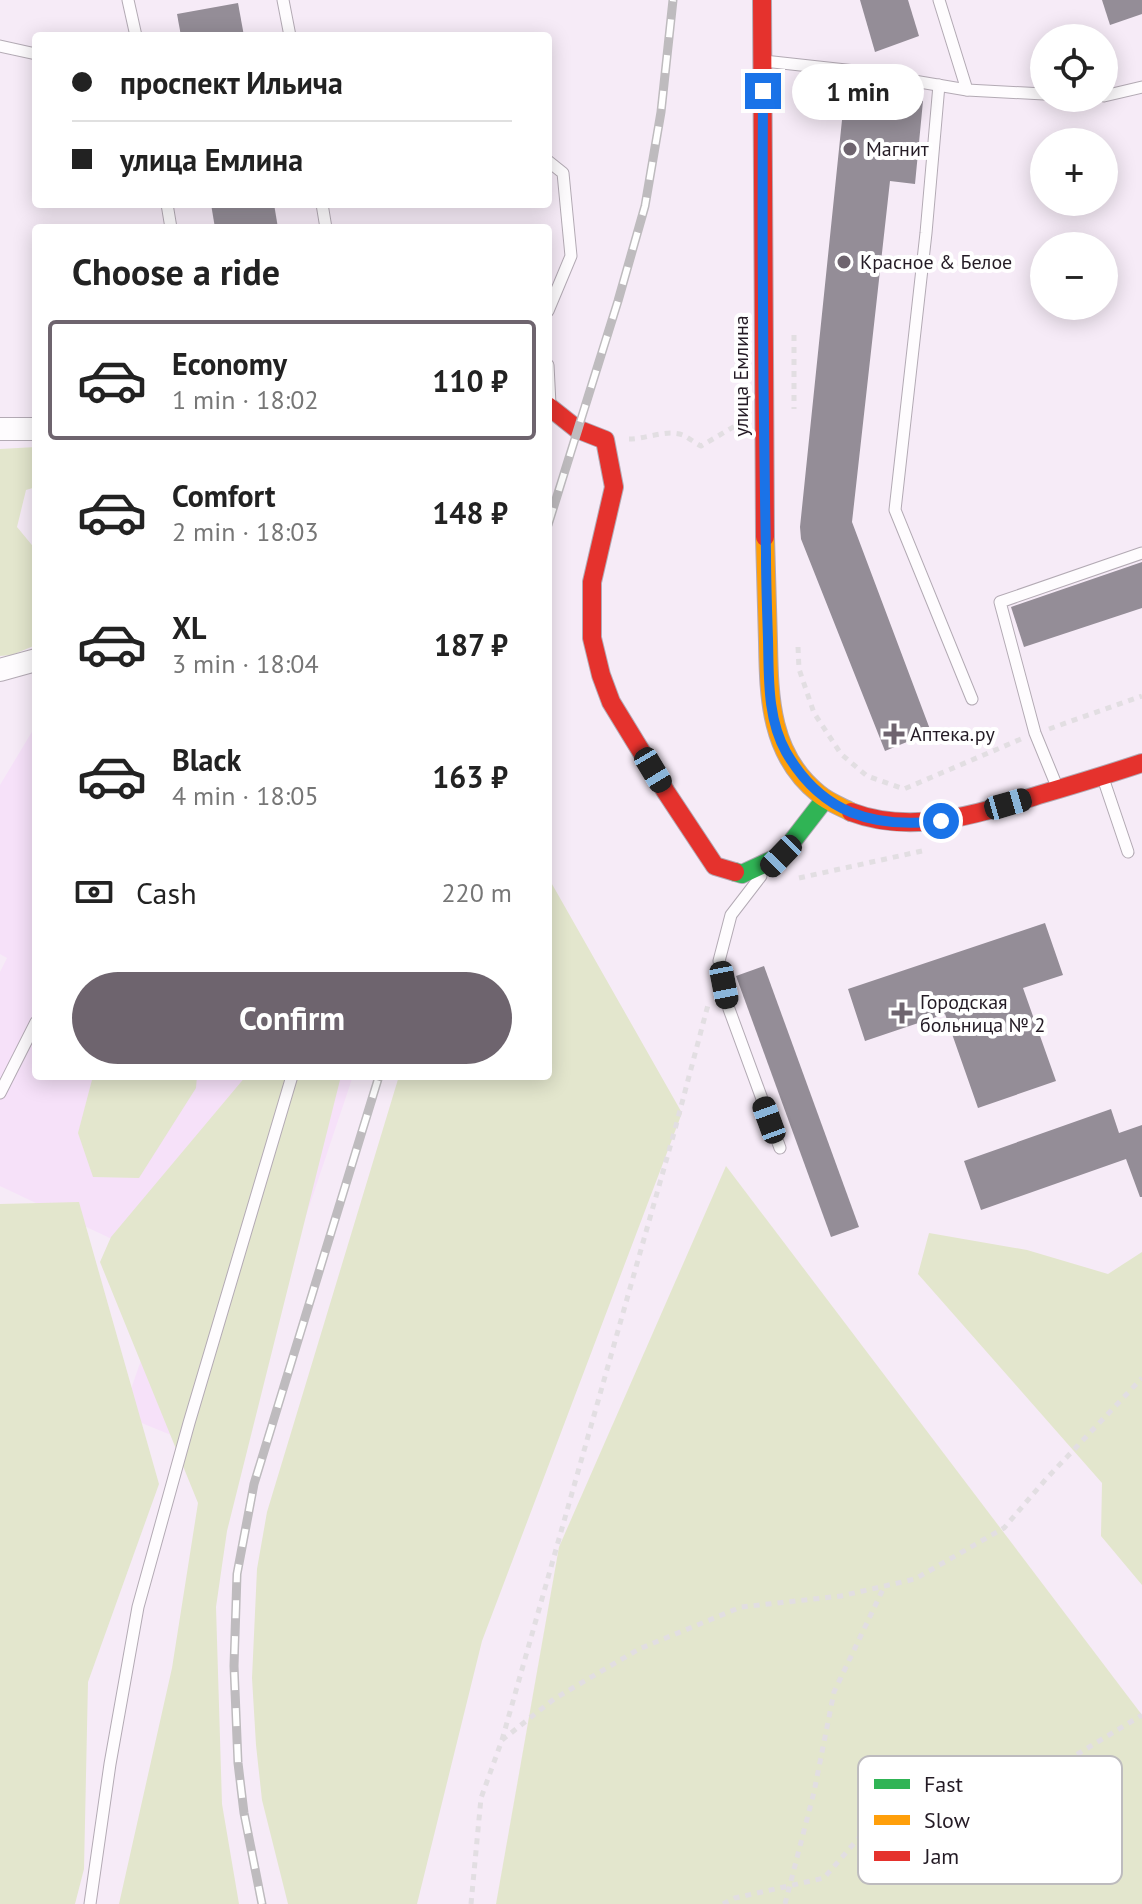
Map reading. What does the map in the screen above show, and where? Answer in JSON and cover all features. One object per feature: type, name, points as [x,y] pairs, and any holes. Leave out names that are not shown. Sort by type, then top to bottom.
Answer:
[{"type":"street","name":"улица Емлина","points":[[762,0],[763,411],[768,671],[772,716],[784,749],[803,778],[825,799]]},
{"type":"street","points":[[552,410],[577,429],[605,440],[614,487],[592,582],[592,638],[601,675],[611,702],[715,866],[742,874],[781,856],[825,799],[845,810],[895,823],[959,819],[1142,763]]},
{"type":"street","points":[[0,429],[32,429]]},
{"type":"street","points":[[0,670],[32,661]]},
{"type":"lane","points":[[128,0],[135,32]]},
{"type":"lane","points":[[283,0],[289,32]]},
{"type":"lane","points":[[939,0],[967,90]]},
{"type":"lane","points":[[0,46],[32,53]]},
{"type":"lane","points":[[763,60],[855,71],[967,90],[1030,93]]},
{"type":"lane","points":[[939,85],[895,510],[972,699]]},
{"type":"lane","points":[[1118,93],[1142,87]]},
{"type":"lane","points":[[552,164],[563,173],[571,256],[552,301]]},
{"type":"lane","points":[[1058,790],[1035,733],[1000,602],[1142,553]]},
{"type":"lane","points":[[1103,777],[1128,852]]},
{"type":"lane","points":[[780,1148],[729,1009],[719,961],[731,915],[757,880],[781,856]]},
{"type":"lane","points":[[0,1093],[32,1030]]},
{"type":"lane","points":[[90,1904],[110,1764],[138,1607],[291,1080]]},
{"type":"path","points":[[794,334],[794,413]]},
{"type":"path","points":[[605,440],[642,439],[670,433],[681,434],[701,446],[735,426]]},
{"type":"path","points":[[798,638],[799,669],[814,713],[841,754],[867,776],[904,789],[1035,733],[1142,696]]},
{"type":"path","points":[[793,879],[928,850]]},
{"type":"path","points":[[471,1904],[481,1798],[502,1740],[674,1133],[719,961]]},
{"type":"path","points":[[502,1740],[554,1699],[639,1649],[741,1607],[841,1596],[915,1579],[1004,1528],[1142,1378]]},
{"type":"path","points":[[785,1904],[814,1792],[834,1692],[884,1586]]},
{"type":"path","points":[[1074,1756],[1142,1715]]},
{"type":"path","points":[[723,1904],[735,1898],[824,1878],[858,1839]]},
{"type":"shaded area","points":[[32,732],[32,1080],[352,1080],[225,1457],[122,1415],[173,1268],[0,1186],[0,972],[7,958],[0,954],[0,785]]},
{"type":"green space","points":[[32,447],[32,488],[26,490],[17,527],[32,545],[32,647],[12,655],[0,656],[0,449]]},
{"type":"green space","points":[[552,884],[682,1113],[482,1641],[417,1904],[288,1904],[262,1800],[252,1678],[257,1569],[267,1512],[398,1080],[552,1080]]},
{"type":"green space","points":[[92,1080],[197,1080],[196,1088],[139,1178],[93,1177],[78,1133]]},
{"type":"green space","points":[[243,1080],[340,1080],[227,1531],[216,1607],[222,1804],[239,1904],[119,1904],[172,1668],[198,1503],[100,1262],[111,1237]]},
{"type":"green space","points":[[726,1166],[1142,1715],[1142,1904],[496,1904],[559,1547]]},
{"type":"green space","points":[[79,1202],[159,1484],[88,1682],[84,1869],[75,1904],[0,1904],[0,1204]]},
{"type":"green space","points":[[929,1233],[1027,1250],[1108,1274],[1142,1252],[1142,1585],[1101,1536],[1102,1483],[918,1274]]},
{"type":"building","points":[[860,0],[908,0],[919,36],[875,52]]},
{"type":"building","points":[[1102,0],[1142,0],[1142,14],[1110,24]]},
{"type":"building","points":[[238,3],[243,32],[180,32],[177,14]]},
{"type":"building","points":[[845,91],[923,101],[915,184],[890,181],[852,522],[931,732],[885,751],[801,539],[800,527]]},
{"type":"building","points":[[212,208],[275,208],[277,224],[214,224]]},
{"type":"building","points":[[1142,562],[1142,608],[1024,647],[1011,607]]},
{"type":"building","name":"Городская больница № 2","points":[[1045,923],[1063,975],[1023,988],[1056,1081],[978,1108],[945,1014],[865,1041],[848,989]]},
{"type":"building","points":[[764,966],[859,1227],[831,1237],[736,976]]},
{"type":"building","points":[[1111,1109],[1119,1133],[1142,1125],[1142,1197],[1126,1159],[981,1210],[964,1161]]},
{"type":"railway","points":[[552,512],[645,206],[661,112],[673,0]]},
{"type":"railway","points":[[262,1904],[244,1813],[238,1763],[234,1666],[237,1574],[254,1484],[378,1080]]},
{"type":"traffic: fast","points":[[735,872],[742,874],[781,856],[825,799]]},
{"type":"traffic: slow","points":[[765,537],[770,684],[782,744],[790,762],[803,779],[830,802],[851,812]]},
{"type":"traffic: jam","points":[[762,0],[765,537]]},
{"type":"traffic: jam","points":[[552,409],[577,429],[605,440],[614,487],[592,582],[592,638],[611,702],[715,866],[735,872]]},
{"type":"traffic: jam","points":[[851,812],[899,822],[947,819],[995,808],[1142,763]]},
{"type":"place","name":"Магнит","points":[[850,149]]},
{"type":"place","name":"Красное & Белое","points":[[844,262]]},
{"type":"place","name":"Аптека.ру","points":[[894,734]]},
{"type":"place","name":"Городская больница № 2","points":[[902,1013]]},
{"type":"route","points":[[763,91],[763,411],[768,671],[772,716],[784,749],[803,778],[825,799],[845,810],[873,819],[895,823],[941,821]]}]
